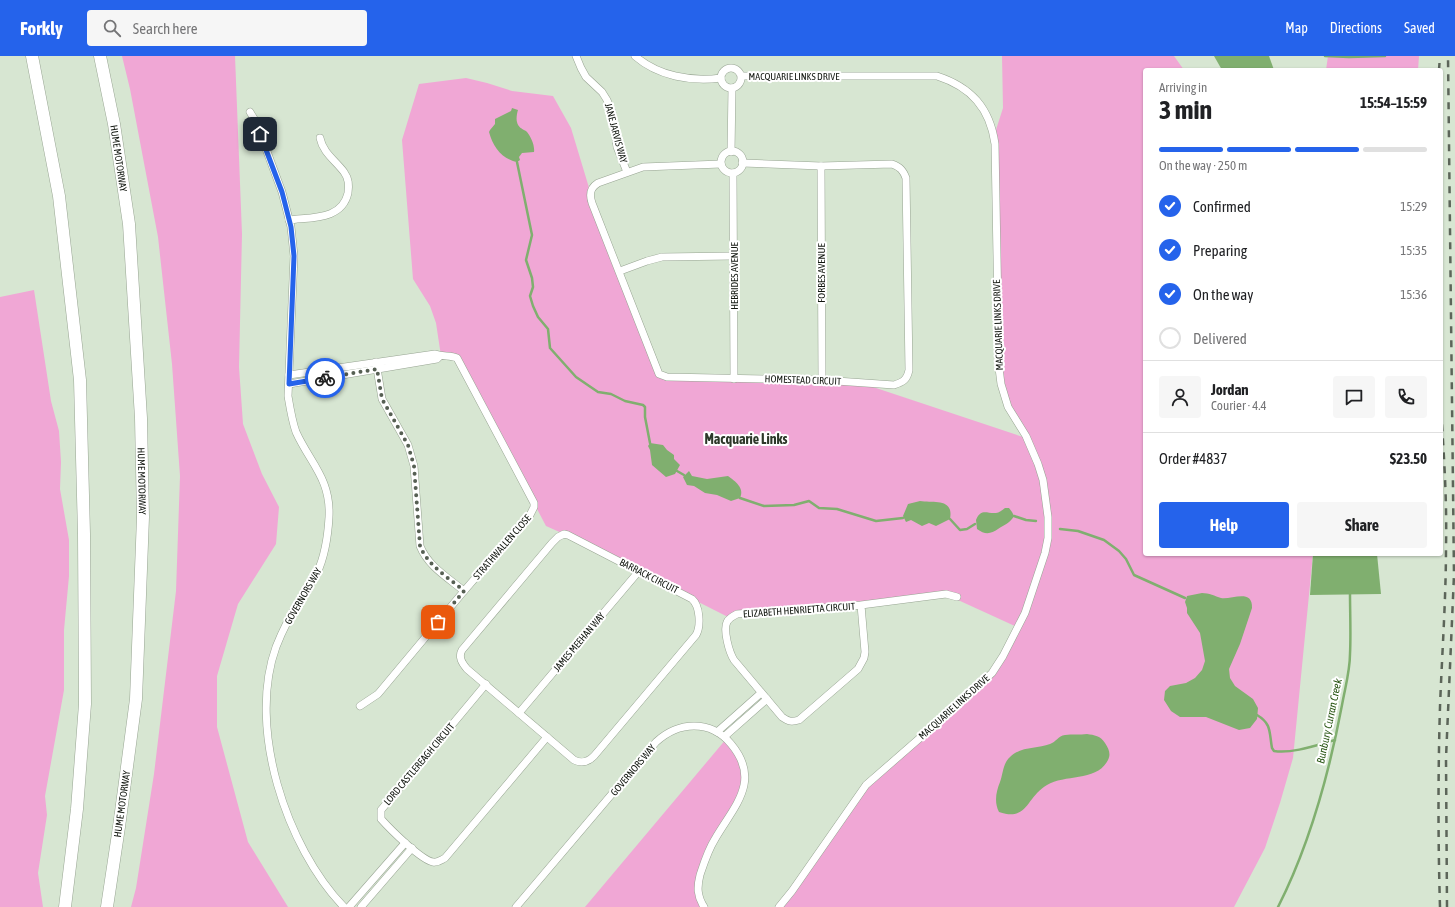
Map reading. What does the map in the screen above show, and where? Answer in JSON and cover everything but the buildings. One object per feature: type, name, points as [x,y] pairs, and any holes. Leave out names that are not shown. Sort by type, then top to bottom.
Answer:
[{"type":"highway","points":[[32,56],[59,196],[80,380],[84,534],[85,704],[77,809],[65,907]]},
{"type":"highway","name":"HUME MOTORWAY","points":[[100,56],[114,124],[129,224],[141,411],[143,517],[136,699],[107,907]]},
{"type":"street","name":"JANE JARVIS WAY","points":[[576,56],[586,78],[602,92],[607,100],[612,112],[617,147],[627,172]]},
{"type":"street","points":[[635,56],[644,64],[673,76],[710,80],[721,78]]},
{"type":"street","points":[[730,67],[739,70],[742,76],[741,82],[738,86],[732,88],[724,86],[721,78],[723,72],[730,67]]},
{"type":"street","name":"MACQUARIE LINKS DRIVE","points":[[742,76],[937,76],[966,90],[979,104],[992,126],[995,144],[998,354],[1001,384],[1008,407],[1026,436],[1038,464],[1043,480],[1048,517],[1048,538],[1040,569],[1025,613],[1011,641],[992,673],[866,785],[792,891],[779,907]]},
{"type":"street","points":[[731,152],[732,88]]},
{"type":"street","name":"GOVERNORS WAY","points":[[250,112],[256,122],[282,192],[289,220],[294,256],[289,402],[296,432],[326,486],[329,500],[329,518],[322,561],[317,574],[286,624],[276,648],[270,671],[266,697],[267,740],[276,777],[294,833],[318,876],[344,907]]},
{"type":"street","points":[[289,220],[330,214],[341,208],[346,199],[349,186],[347,177],[323,149],[320,138]]},
{"type":"street","points":[[731,152],[739,155],[742,163],[739,170],[733,173],[725,171],[721,164],[725,154],[731,152]]},
{"type":"street","name":"HOMESTEAD CIRCUIT","points":[[721,164],[648,166],[598,183],[593,187],[590,194],[592,203],[620,271],[659,374],[667,376],[734,379],[822,380],[894,385],[902,382],[908,377],[909,370],[906,178],[904,171],[898,166],[892,164],[821,166],[742,163]]},
{"type":"street","name":"FORBES AVENUE","points":[[821,166],[822,380]]},
{"type":"street","name":"HEBRIDES AVENUE","points":[[733,173],[734,379]]},
{"type":"street","points":[[620,271],[662,257],[733,256]]},
{"type":"street","name":"STRATHWALLEN CLOSE","points":[[360,706],[378,694],[531,514],[534,507],[534,502],[457,358],[451,356],[440,356],[437,359],[376,366]]},
{"type":"street","points":[[289,375],[376,366]]},
{"type":"street","points":[[289,384],[376,366]]},
{"type":"street","points":[[376,366],[382,399],[408,445],[414,466],[420,546],[431,564],[464,591]]},
{"type":"street","name":"BARRACK CIRCUIT","points":[[564,534],[639,571],[694,600],[698,625],[696,635],[590,759],[583,762],[576,761],[463,664],[460,658],[460,653],[558,537],[564,534]]},
{"type":"street","name":"JAMES MEEHAN WAY","points":[[519,713],[639,571]]},
{"type":"street","name":"ELIZABETH HENRIETTA CIRCUIT","points":[[861,605],[865,652],[864,658],[858,669],[799,720],[793,722],[782,718],[730,654],[726,622],[737,614],[861,605],[946,594],[957,596]]},
{"type":"street","name":"LORD CASTLEREAGH CIRCUIT","points":[[486,684],[381,810],[381,820],[406,843],[428,860],[439,862],[445,858],[547,737]]},
{"type":"street","points":[[717,732],[761,692]]},
{"type":"street","points":[[725,736],[767,699]]},
{"type":"street","name":"GOVERNORS WAY","points":[[516,907],[661,738],[676,729],[692,726],[705,727],[725,736],[737,750],[742,760],[745,779],[740,801],[715,839],[707,854],[701,871],[698,883],[698,893],[704,907]]},
{"type":"street","points":[[349,907],[406,843]]},
{"type":"street","points":[[361,907],[412,848]]},
{"type":"shaded area","points":[[122,56],[235,56],[242,234],[239,367],[243,424],[262,474],[279,507],[276,544],[238,604],[217,676],[217,727],[248,842],[288,907],[131,907],[136,888],[154,774],[176,591],[180,476],[172,364],[158,237],[130,89]]},
{"type":"shaded area","name":"Macquarie Links","points":[[1002,56],[1174,56],[1183,68],[1143,68],[1143,556],[1313,556],[1293,758],[1265,848],[1234,907],[779,907],[866,785],[991,675],[1017,627],[947,595],[730,618],[546,526],[458,359],[441,356],[436,323],[430,306],[413,279],[402,140],[419,84],[466,78],[512,91],[553,96],[571,128],[590,191],[658,374],[861,383],[1026,438],[1008,406],[1001,384],[994,136],[1003,108]]},
{"type":"shaded area","points":[[1214,56],[1269,56],[1273,68],[1221,68]]},
{"type":"shaded area","points":[[1328,56],[1419,56],[1418,68],[1326,68]]},
{"type":"shaded area","points":[[512,108],[518,110],[518,124],[520,128],[526,131],[530,136],[534,150],[534,152],[522,153],[519,157],[520,160],[517,162],[507,158],[499,152],[493,143],[489,132],[495,124],[495,119],[511,111]]},
{"type":"shaded area","points":[[34,290],[51,401],[59,431],[61,462],[60,489],[69,540],[69,576],[64,630],[64,690],[45,796],[47,815],[38,873],[43,907],[0,907],[0,297]]},
{"type":"shaded area","points":[[650,443],[663,445],[674,455],[674,459],[680,465],[675,474],[666,477],[652,465],[648,446]]},
{"type":"shaded area","points":[[689,471],[692,476],[707,479],[728,476],[740,488],[740,498],[731,501],[717,495],[705,493],[694,486],[687,485],[683,477]]},
{"type":"shaded area","points":[[920,501],[937,502],[946,505],[949,508],[950,519],[936,526],[929,523],[922,526],[911,520],[906,522],[903,516],[908,504]]},
{"type":"shaded area","points":[[1005,508],[1009,508],[1014,516],[1009,522],[990,533],[985,533],[977,529],[976,520],[980,514],[984,512],[997,513]]},
{"type":"shaded area","points":[[1313,556],[1377,556],[1381,594],[1310,595]]},
{"type":"shaded area","points":[[1202,593],[1221,598],[1241,596],[1249,598],[1251,602],[1252,608],[1240,644],[1229,669],[1230,678],[1235,686],[1253,699],[1258,708],[1257,719],[1250,728],[1239,730],[1206,717],[1180,717],[1171,711],[1164,700],[1165,691],[1170,686],[1186,683],[1195,678],[1202,670],[1205,661],[1200,633],[1187,613],[1185,602],[1187,596]]},
{"type":"shaded area","points":[[1087,734],[1099,737],[1108,747],[1109,758],[1103,767],[1089,775],[1054,782],[1047,785],[1040,790],[1026,807],[1016,814],[999,812],[996,804],[997,793],[1005,765],[1014,753],[1024,749],[1045,746],[1063,736]]},
{"type":"shaded area","points":[[727,738],[737,750],[746,779],[707,854],[698,893],[704,907],[585,907]]},
{"type":"waterway","points":[[1325,56],[1385,56]]},
{"type":"waterway","points":[[517,162],[532,235],[526,260],[532,278],[533,287],[530,296],[538,317],[548,329],[550,348],[576,377],[598,392],[611,394],[625,401],[643,405],[645,407],[645,417],[650,443]]},
{"type":"waterway","points":[[677,471],[684,475]]},
{"type":"waterway","points":[[740,498],[764,506],[794,505],[809,501],[819,508],[837,509],[876,521],[903,518]]},
{"type":"waterway","points":[[1014,516],[1026,520],[1036,521]]},
{"type":"waterway","points":[[950,519],[960,530],[967,529],[975,524]]},
{"type":"waterway","points":[[1060,529],[1078,531],[1104,540],[1119,551],[1126,559],[1134,575],[1185,598]]},
{"type":"waterway","name":"Bunbury Curran Creek","points":[[1278,907],[1300,859],[1309,834],[1337,731],[1350,660],[1350,593]]},
{"type":"waterway","points":[[1257,715],[1268,725],[1272,748],[1274,751],[1281,752],[1296,750],[1335,740]]},
{"type":"railway","points":[[1439,68],[1440,56]]},
{"type":"railway","points":[[1447,907],[1446,758],[1454,575],[1448,56]]},
{"type":"railway","points":[[1440,907],[1439,757],[1446,529],[1443,444]]},
{"type":"way so far","points":[[325,378],[377,369],[382,399],[408,445],[414,466],[420,546],[426,559],[464,591],[438,622]]},
{"type":"district","name":"Macquarie Links","points":[[746,439]]},
{"type":"route","points":[[260,134],[282,192],[291,227],[294,256],[289,384],[325,378]]}]
